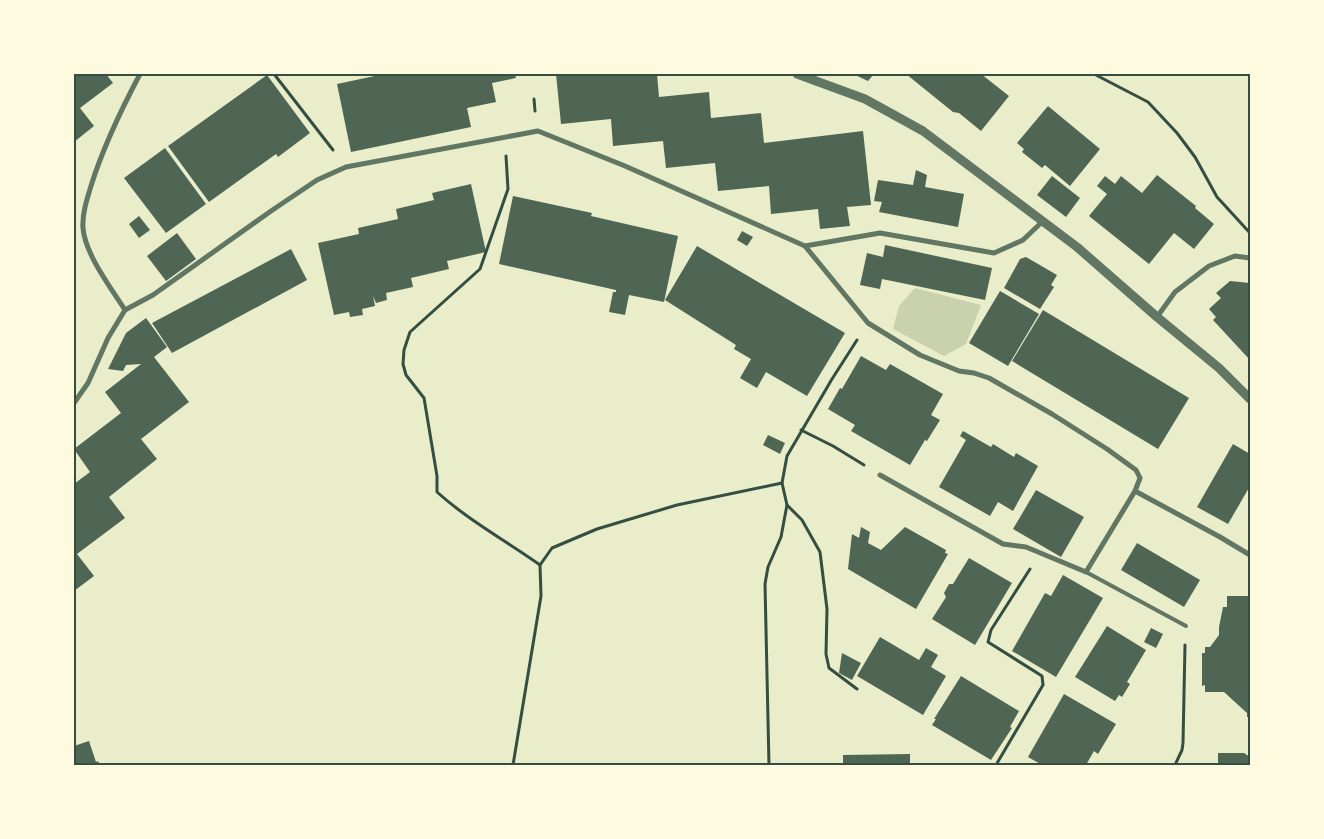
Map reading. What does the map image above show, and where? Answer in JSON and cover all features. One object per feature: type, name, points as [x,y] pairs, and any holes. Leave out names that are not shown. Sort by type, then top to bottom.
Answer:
[{"type":"street","points":[[125,310],[90,249],[83,228],[86,204],[97,167],[116,119],[140,74]]},
{"type":"street","points":[[797,74],[865,99],[923,131],[1077,247],[1219,368],[1250,399]]},
{"type":"street","points":[[74,403],[88,383],[108,338],[125,310],[153,295],[317,180],[346,167],[538,130],[625,166],[805,246],[868,322],[920,355],[959,372],[974,373],[990,378],[1107,449],[1136,470],[1140,478],[1135,491],[1086,572],[1026,547],[1002,544],[880,475]]},
{"type":"street","points":[[805,246],[880,232],[994,253],[1024,240],[1042,221]]},
{"type":"street","points":[[1157,317],[1175,292],[1209,266],[1235,256],[1250,258]]},
{"type":"street","points":[[1135,491],[1250,555]]},
{"type":"lane","points":[[1086,572],[1186,626]]},
{"type":"path","points":[[274,74],[346,167]]},
{"type":"path","points":[[1094,74],[1148,102],[1177,133],[1195,156],[1217,196],[1250,233]]},
{"type":"path","points":[[504,138],[508,189],[480,269],[410,332],[404,350],[403,364],[406,375],[424,398],[437,476],[437,492],[457,510],[540,565]]},
{"type":"path","points":[[769,765],[765,584],[768,567],[781,537],[787,505],[782,483],[787,456],[868,322]]},
{"type":"path","points":[[801,430],[833,446],[880,475]]},
{"type":"path","points":[[513,765],[541,596],[540,565],[552,548],[597,528],[677,505],[782,483]]},
{"type":"path","points":[[787,505],[802,520],[820,552],[827,609],[826,654],[829,668],[857,689]]},
{"type":"path","points":[[996,765],[1043,685],[1042,676],[988,642],[991,630],[1030,567]]},
{"type":"path","points":[[1175,765],[1183,743],[1186,626]]},
{"type":"green space","points":[[915,288],[981,305],[966,344],[944,356],[893,329],[899,306]]},
{"type":"building","points":[[74,74],[106,74],[113,83],[80,108],[94,126],[74,142]]},
{"type":"building","points":[[384,74],[519,75],[515,75],[516,78],[492,83],[496,102],[467,108],[471,127],[351,152],[337,84]]},
{"type":"building","points":[[556,74],[657,74],[659,97],[709,92],[711,118],[761,113],[764,143],[863,131],[871,205],[847,207],[850,226],[820,229],[818,209],[771,214],[769,186],[718,191],[715,163],[666,168],[663,141],[613,146],[611,119],[561,124]]},
{"type":"building","points":[[853,74],[874,74],[868,81]]},
{"type":"building","points":[[906,74],[981,74],[1009,96],[981,131],[959,113],[953,112]]},
{"type":"building","points":[[267,75],[310,133],[278,157],[276,154],[209,202],[168,146]]},
{"type":"building","points":[[1048,106],[1100,149],[1070,186],[1045,165],[1042,168],[1022,152],[1024,149],[1017,143]]},
{"type":"building","points":[[165,148],[206,204],[166,233],[124,178]]},
{"type":"building","points":[[916,170],[927,175],[925,187],[964,194],[958,227],[879,212],[882,202],[874,201],[878,180],[913,185]]},
{"type":"building","points":[[1157,175],[1196,206],[1195,208],[1214,224],[1194,249],[1174,233],[1149,264],[1089,216],[1107,194],[1097,186],[1105,176],[1115,184],[1121,176],[1142,193]]},
{"type":"building","points":[[1052,176],[1080,198],[1066,217],[1037,195]]},
{"type":"building","points":[[471,184],[486,252],[447,261],[449,269],[411,278],[413,287],[386,293],[387,300],[376,303],[373,296],[375,306],[362,309],[363,315],[350,317],[349,312],[334,315],[318,243],[359,234],[358,228],[398,219],[396,209],[434,200],[432,193]]},
{"type":"building","points":[[513,196],[592,213],[591,216],[678,236],[664,302],[629,295],[625,315],[609,312],[613,292],[616,292],[616,290],[499,264]]},
{"type":"building","points":[[139,216],[150,230],[139,238],[129,224]]},
{"type":"building","points":[[742,231],[753,237],[747,246],[737,240]]},
{"type":"building","points":[[177,233],[196,259],[166,281],[147,256]]},
{"type":"building","points":[[885,245],[992,268],[985,300],[882,279],[880,289],[860,285],[867,253],[883,257]]},
{"type":"building","points":[[697,246],[845,333],[807,396],[766,372],[757,388],[740,378],[751,359],[734,349],[736,345],[665,300]]},
{"type":"building","points":[[291,249],[307,280],[172,353],[152,323]]},
{"type":"building","points":[[1026,257],[1057,275],[1051,285],[1054,287],[1040,309],[1004,288],[1020,259]]},
{"type":"building","points":[[1230,281],[1250,283],[1250,360],[1213,320],[1216,317],[1209,309],[1221,298],[1216,293]]},
{"type":"building","points":[[1000,291],[1039,314],[1008,366],[969,343]]},
{"type":"building","points":[[1043,310],[1189,398],[1158,449],[1012,361]]},
{"type":"building","points":[[146,318],[167,347],[154,357],[189,402],[141,439],[157,459],[109,497],[125,518],[77,554],[94,576],[74,591],[74,484],[90,472],[74,449],[121,413],[105,392],[141,364],[126,365],[123,371],[108,369],[126,333]]},
{"type":"building","points":[[861,356],[886,370],[890,364],[943,394],[931,415],[940,420],[910,465],[851,431],[855,425],[828,409]]},
{"type":"building","points":[[963,431],[991,447],[993,444],[1014,457],[1016,453],[1038,466],[1013,511],[998,502],[990,516],[939,487],[966,440],[960,436]]},
{"type":"building","points":[[768,435],[785,443],[780,454],[763,445]]},
{"type":"building","points":[[1233,444],[1250,454],[1250,486],[1228,524],[1197,507]]},
{"type":"building","points":[[1036,490],[1084,517],[1061,557],[1013,529]]},
{"type":"building","points":[[861,527],[870,532],[868,543],[881,550],[905,527],[946,550],[945,553],[948,554],[916,609],[848,569],[852,534],[859,538]]},
{"type":"building","points":[[1137,543],[1200,580],[1184,607],[1121,570]]},
{"type":"building","points":[[969,558],[1012,583],[975,645],[932,619],[946,597],[944,593],[949,584],[953,584]]},
{"type":"building","points":[[1063,575],[1103,598],[1056,677],[1012,651],[1045,593],[1051,596]]},
{"type":"building","points":[[1227,596],[1250,596],[1250,717],[1247,717],[1247,713],[1224,692],[1205,692],[1205,685],[1202,686],[1202,653],[1205,653],[1205,647],[1210,647],[1219,635],[1223,607],[1227,607]]},
{"type":"building","points":[[1107,626],[1146,650],[1127,682],[1130,684],[1122,697],[1119,695],[1115,701],[1075,677]]},
{"type":"building","points":[[1151,628],[1163,634],[1156,648],[1144,642]]},
{"type":"building","points":[[880,637],[919,660],[926,648],[938,655],[931,667],[946,676],[923,715],[857,676]]},
{"type":"building","points":[[842,653],[861,663],[852,680],[839,673]]},
{"type":"building","points":[[961,676],[1019,711],[1010,727],[1012,728],[991,760],[932,725]]},
{"type":"building","points":[[1064,694],[1116,724],[1098,754],[1094,751],[1086,765],[1042,765],[1028,757]]},
{"type":"building","points":[[89,741],[96,762],[98,761],[100,765],[74,765],[74,746]]},
{"type":"building","points":[[1218,753],[1244,753],[1250,757],[1250,765],[1218,765]]},
{"type":"building","points":[[910,754],[910,765],[843,765],[843,755]]}]
